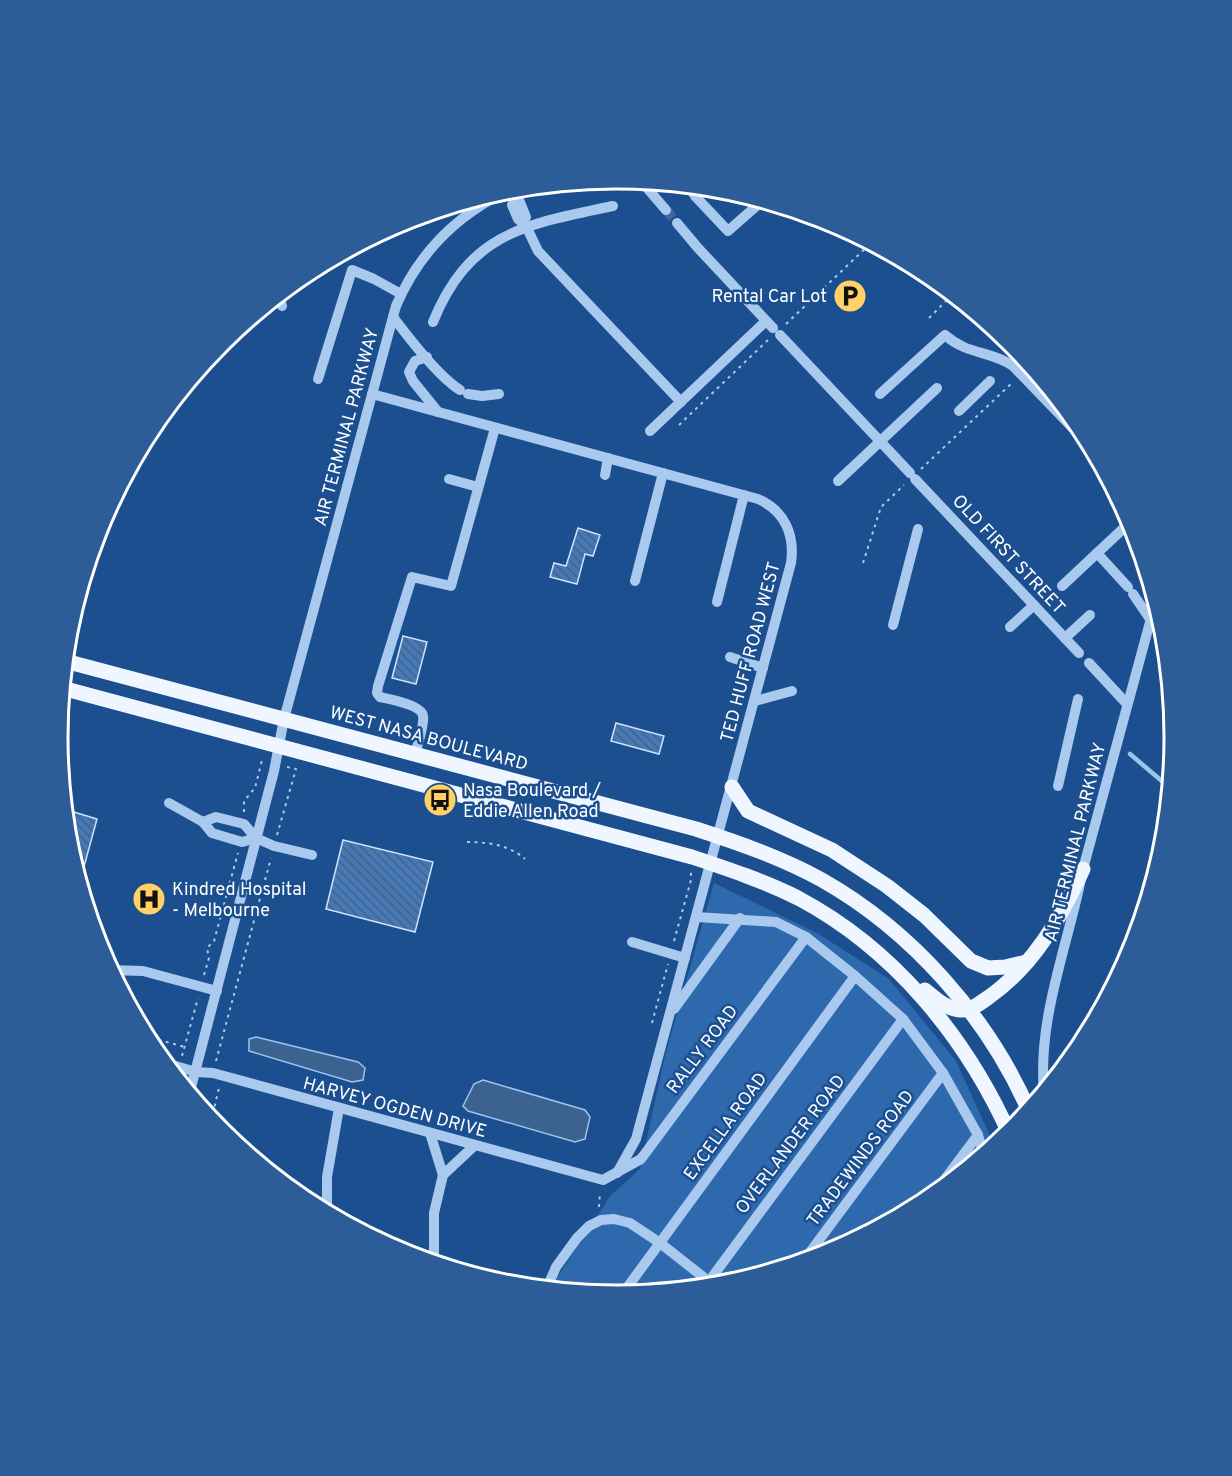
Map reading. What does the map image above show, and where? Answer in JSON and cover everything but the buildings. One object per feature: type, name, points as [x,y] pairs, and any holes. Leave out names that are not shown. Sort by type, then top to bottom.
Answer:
[{"type":"main road","name":"WEST NASA BOULEVARD","points":[[73,663],[718,836],[761,851],[804,871],[852,900],[883,922],[919,954],[969,1010],[1006,1064],[1025,1103]]},
{"type":"main road","points":[[70,690],[280,746],[710,869],[764,882],[799,899],[834,921],[948,1007],[960,1010],[969,1010],[1000,988],[1027,962],[1059,918],[1083,869]]},
{"type":"main road","points":[[732,787],[748,811],[832,850],[887,886],[924,915],[971,962],[979,966],[997,968],[1027,962]]},
{"type":"main road","points":[[889,963],[918,992],[959,1043],[982,1079],[1005,1125]]},
{"type":"street","points":[[649,191],[666,210]]},
{"type":"street","points":[[694,195],[729,231],[755,207]]},
{"type":"street","points":[[517,199],[526,217],[525,224],[538,251],[681,402]]},
{"type":"street","name":"AIR TERMINAL PARKWAY","points":[[192,1085],[280,746],[284,719],[393,317],[401,294],[419,264],[444,233],[469,212],[481,206]]},
{"type":"street","points":[[433,322],[445,294],[464,268],[495,242],[525,224],[613,206]]},
{"type":"street","name":"OLD FIRST STREET","points":[[677,224],[1079,652]]},
{"type":"street","points":[[318,379],[352,270],[401,294]]},
{"type":"street","points":[[393,317],[450,382],[464,392],[482,396],[499,394]]},
{"type":"street","points":[[650,431],[681,402],[773,328]]},
{"type":"street","points":[[880,394],[945,335],[963,348],[1013,366],[1055,410]]},
{"type":"street","points":[[427,357],[415,361],[409,372],[413,381],[439,412]]},
{"type":"street","points":[[959,411],[990,381]]},
{"type":"street","points":[[838,481],[937,388]]},
{"type":"street","name":"TED HUFF ROAD WEST","points":[[372,394],[744,495],[764,502],[776,510],[786,524],[792,547],[791,563],[636,1139],[617,1173]]},
{"type":"street","points":[[415,754],[424,717],[421,711],[416,707],[380,697],[377,693],[378,686],[412,577],[451,586],[495,428]]},
{"type":"street","points":[[604,476],[608,458]]},
{"type":"street","points":[[635,580],[663,473]]},
{"type":"street","points":[[449,479],[478,487]]},
{"type":"street","points":[[717,602],[744,495]]},
{"type":"street","points":[[893,625],[918,529]]},
{"type":"street","points":[[1062,586],[1123,529]]},
{"type":"street","points":[[1097,553],[1130,591],[1150,619]]},
{"type":"street","points":[[1010,627],[1034,605]]},
{"type":"street","points":[[1065,638],[1090,615]]},
{"type":"street","name":"AIR TERMINAL PARKWAY","points":[[1043,1081],[1042,1051],[1046,1020],[1076,908],[1083,869],[1150,619]]},
{"type":"street","points":[[730,657],[763,668]]},
{"type":"street","points":[[1089,663],[1127,704]]},
{"type":"street","points":[[754,701],[792,692]]},
{"type":"street","points":[[1058,786],[1078,699]]},
{"type":"street","points":[[169,803],[203,822],[212,833],[242,842],[256,838]]},
{"type":"street","points":[[203,822],[216,817],[244,824],[256,838],[274,846],[312,855]]},
{"type":"street","points":[[696,917],[776,922],[806,937],[855,976],[903,1019],[944,1073],[978,1135],[981,1147]]},
{"type":"street","points":[[668,1017],[740,918]]},
{"type":"street","name":"RALLY ROAD","points":[[617,1173],[641,1159],[806,937]]},
{"type":"street","points":[[632,942],[685,958]]},
{"type":"street","points":[[119,970],[143,971],[217,991]]},
{"type":"street","name":"EXCELLA ROAD","points":[[629,1286],[855,976]]},
{"type":"street","name":"OVERLANDER ROAD","points":[[716,1277],[903,1019]]},
{"type":"street","name":"HARVEY OGDEN DRIVE","points":[[179,1066],[603,1180]]},
{"type":"street","name":"TRADEWINDS ROAD","points":[[812,1250],[944,1073]]},
{"type":"street","points":[[327,1204],[327,1177],[339,1108]]},
{"type":"street","points":[[430,1133],[443,1174],[434,1213],[434,1255]]},
{"type":"street","points":[[949,1174],[978,1135]]},
{"type":"street","points":[[443,1174],[474,1146]]},
{"type":"street","points":[[603,1180],[617,1173]]},
{"type":"street","points":[[549,1282],[556,1267],[577,1238],[590,1226],[602,1220],[614,1219],[630,1223],[660,1243],[702,1280]]},
{"type":"path","points":[[928,318],[946,300]]},
{"type":"path","points":[[863,562],[881,507],[1016,379]]},
{"type":"path","points":[[244,824],[244,801],[255,788],[263,757]]},
{"type":"path","points":[[213,1109],[218,1075],[274,846],[296,769],[284,766]]},
{"type":"path","points":[[179,1066],[209,958],[207,948],[214,942],[242,842]]},
{"type":"path","points":[[467,842],[486,842],[515,850],[525,859]]},
{"type":"path","points":[[652,1023],[691,880],[691,871],[710,869]]},
{"type":"path","points":[[158,1040],[184,1047]]},
{"type":"path","points":[[602,1220],[598,1202],[603,1180]]},
{"type":"shaded area","points":[[714,883],[817,933],[889,979],[956,1061],[991,1138],[950,1173],[890,1213],[826,1245],[792,1257],[758,1268],[688,1282],[616,1286],[554,1283],[611,1195],[640,1169],[665,1056]]},
{"type":"shaded area","points":[[256,1037],[358,1062],[365,1068],[363,1080],[352,1082],[249,1051],[249,1039]]},
{"type":"shaded area","points":[[483,1080],[585,1110],[590,1117],[585,1139],[575,1142],[468,1111],[463,1106],[474,1084]]},
{"type":"waterway","points":[[1130,754],[1162,782]]},
{"type":"tunnel","points":[[666,210],[677,223]]},
{"type":"place","name":"Rental Car Lot","points":[[850,296]]},
{"type":"place","name":"Nasa Boulevard / Eddie Allen Road","points":[[440,800]]},
{"type":"place","name":"Kindred Hospital - Melbourne","points":[[149,899]]}]
